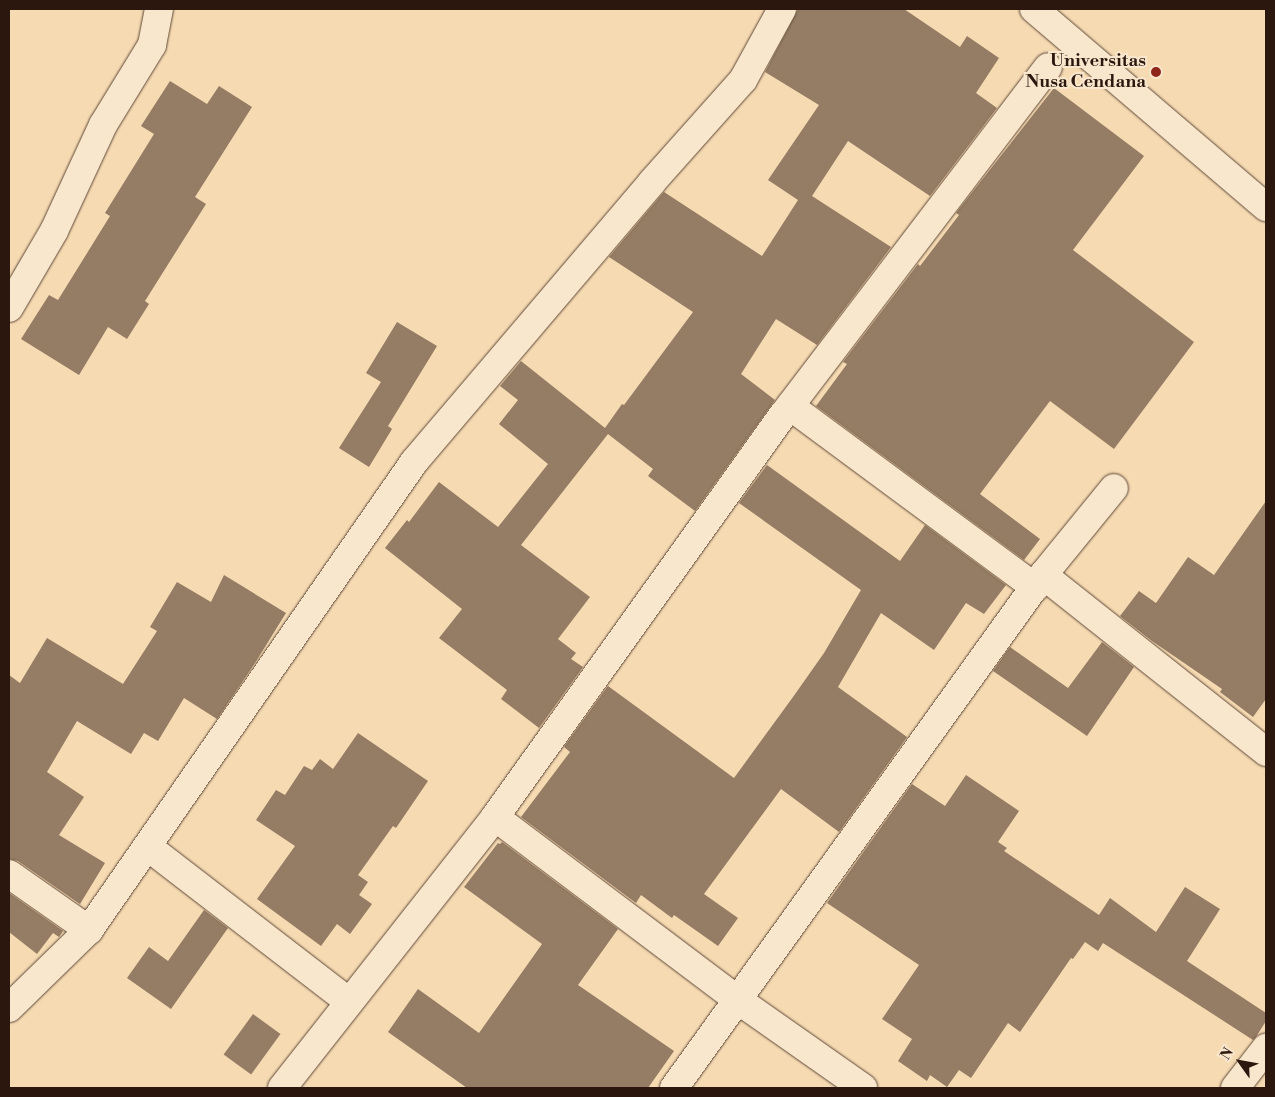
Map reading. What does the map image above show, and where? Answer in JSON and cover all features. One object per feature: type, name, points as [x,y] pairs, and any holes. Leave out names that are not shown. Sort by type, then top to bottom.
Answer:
[{"type":"street","points":[[9,308],[54,231],[103,125],[152,45],[159,9]]},
{"type":"street","points":[[9,1008],[89,930],[414,462],[652,182],[742,80],[782,9]]},
{"type":"street","points":[[1034,9],[1266,207]]},
{"type":"street","points":[[282,1088],[494,817],[790,406],[1048,68]]},
{"type":"street","points":[[790,406],[1039,581],[1266,752]]},
{"type":"street","points":[[674,1088],[1039,581],[1114,488]]},
{"type":"street","points":[[494,817],[738,1000],[864,1088]]},
{"type":"street","points":[[148,847],[349,1002]]},
{"type":"street","points":[[9,874],[89,930]]},
{"type":"street","points":[[1235,1088],[1266,1048]]},
{"type":"building","points":[[798,9],[904,9],[960,47],[967,36],[999,58],[976,93],[997,108],[930,196],[848,141],[812,196],[891,247],[817,345],[776,319],[741,374],[775,400],[695,511],[648,476],[653,469],[608,434],[521,545],[590,597],[558,639],[576,653],[571,659],[583,667],[539,728],[501,699],[507,690],[439,638],[462,609],[385,548],[407,520],[409,522],[439,482],[498,527],[548,464],[499,424],[518,400],[500,386],[521,361],[605,428],[622,404],[624,405],[693,312],[609,257],[664,192],[762,256],[798,200],[768,180],[819,105],[765,72]]},
{"type":"building","points":[[170,81],[207,104],[219,86],[252,107],[195,197],[206,204],[145,301],[149,304],[127,339],[108,327],[79,375],[21,339],[49,295],[58,300],[110,216],[105,213],[154,134],[141,126]]},
{"type":"building","points":[[1054,88],[1144,156],[1073,250],[1194,342],[1114,449],[1050,401],[980,494],[1040,539],[1024,560],[816,406],[847,364],[843,362],[918,264],[920,266],[959,215],[956,213]]},
{"type":"building","points":[[397,322],[437,346],[388,426],[392,429],[369,467],[339,448],[381,382],[366,373]]},
{"type":"building","points":[[767,465],[900,561],[925,525],[1006,585],[984,614],[966,603],[934,650],[881,613],[838,687],[907,737],[839,832],[781,789],[704,894],[738,918],[718,946],[674,915],[672,918],[641,895],[636,903],[521,817],[570,752],[564,747],[608,686],[734,778],[824,653],[861,590],[739,503]]},
{"type":"building","points":[[1266,501],[1266,699],[1253,717],[1220,692],[1222,689],[1152,641],[1120,616],[1139,591],[1156,603],[1188,557],[1214,575]]},
{"type":"building","points":[[224,575],[286,613],[217,719],[184,698],[158,741],[144,733],[131,754],[77,721],[47,772],[84,797],[59,835],[105,863],[80,904],[18,861],[9,859],[9,675],[20,683],[47,638],[123,684],[157,631],[150,627],[177,582],[211,602]]},
{"type":"building","points":[[1102,642],[1134,667],[1087,736],[993,671],[1010,647],[1068,688]]},
{"type":"building","points":[[358,733],[428,781],[396,828],[393,826],[358,875],[368,882],[359,895],[372,904],[350,934],[337,924],[321,946],[257,899],[295,846],[256,820],[276,790],[285,795],[304,766],[312,770],[320,759],[333,769]]},
{"type":"building","points":[[966,775],[1019,811],[998,842],[1007,848],[1004,851],[1099,915],[1110,898],[1156,932],[1185,887],[1220,909],[1187,961],[1266,1013],[1266,1021],[1256,1037],[1253,1040],[1103,943],[1098,951],[1085,942],[1073,959],[1071,958],[1020,1032],[1008,1023],[971,1078],[959,1070],[947,1087],[930,1075],[927,1081],[898,1061],[912,1039],[882,1019],[919,965],[827,903],[912,784],[945,806]]},
{"type":"building","points":[[502,842],[618,929],[578,985],[674,1051],[648,1088],[467,1088],[388,1032],[418,989],[479,1033],[542,944],[464,887],[498,843]]},
{"type":"building","points":[[9,893],[63,931],[59,937],[53,933],[37,954],[9,932]]},
{"type":"building","points":[[204,910],[228,928],[171,1009],[127,978],[149,947],[168,961]]},
{"type":"building","points":[[253,1014],[281,1034],[251,1074],[224,1054]]},
{"type":"place","name":"Universitas Nusa Cendana","points":[[1156,72]]}]
